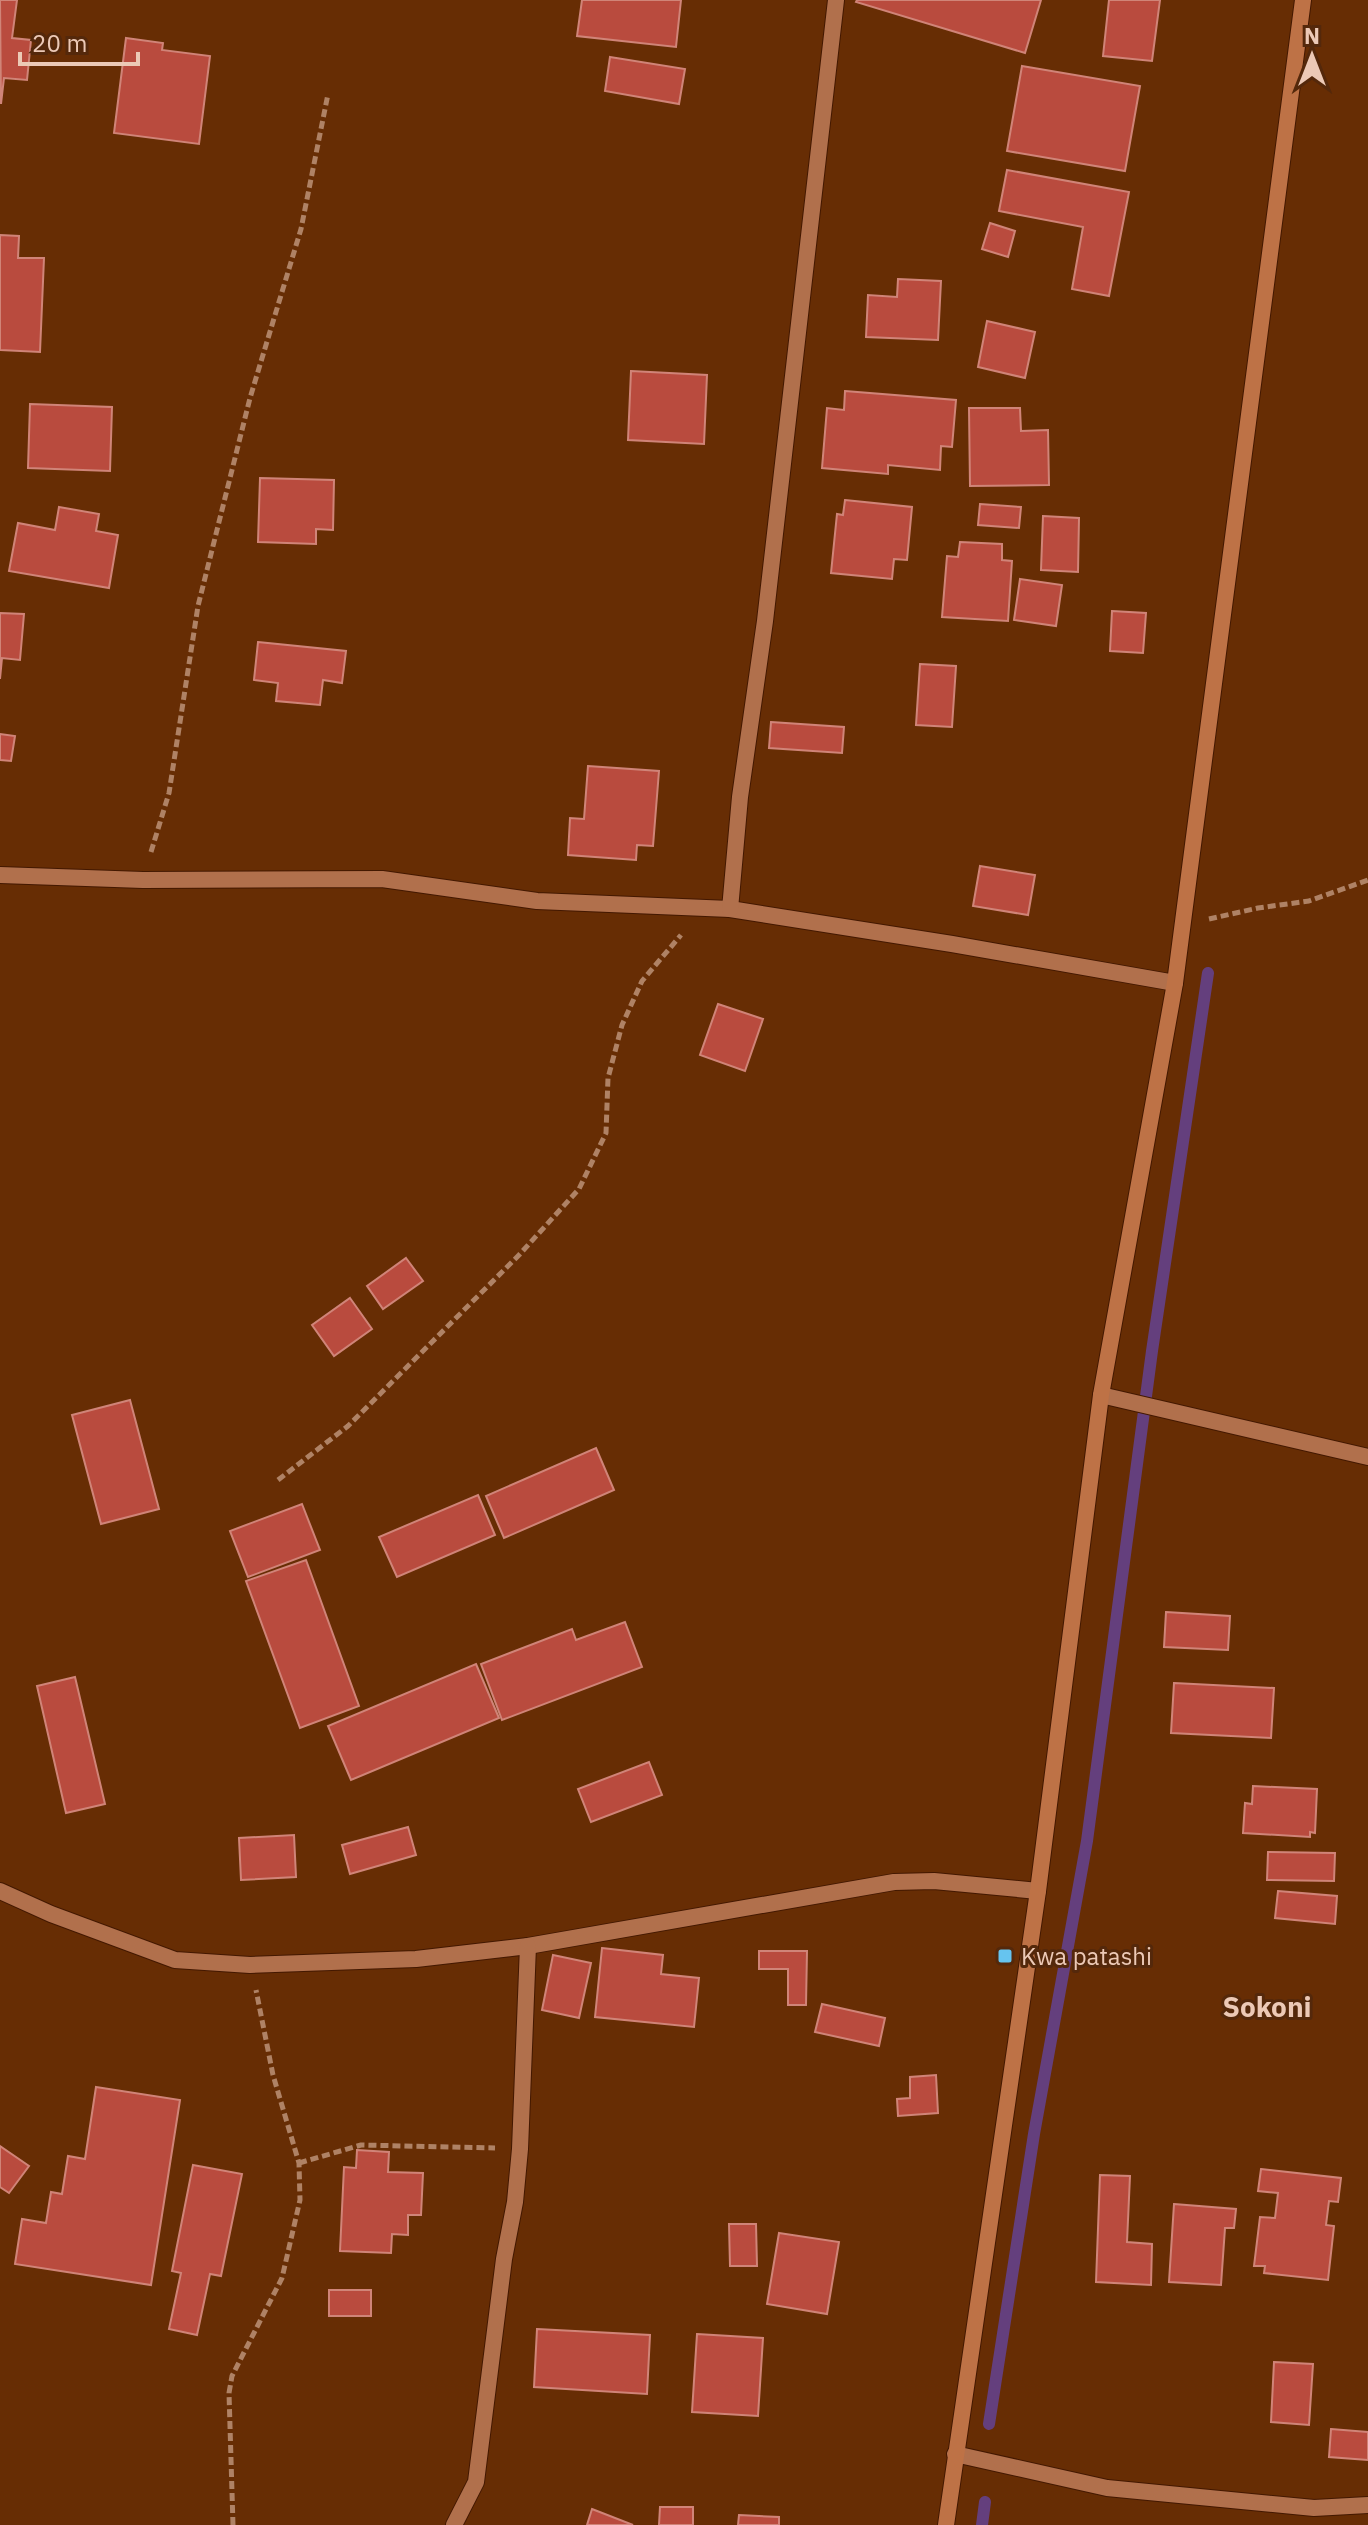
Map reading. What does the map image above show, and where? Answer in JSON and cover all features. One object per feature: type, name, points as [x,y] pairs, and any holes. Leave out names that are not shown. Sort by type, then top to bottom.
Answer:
[{"type":"main road","points":[[946,2525],[1038,1891],[1101,1395],[1175,983],[1180,925],[1303,0]]},
{"type":"street","points":[[730,909],[740,797],[765,621],[836,0]]},
{"type":"street","points":[[0,875],[143,880],[382,879],[537,901],[730,909],[1175,983]]},
{"type":"street","points":[[1101,1395],[1368,1457]]},
{"type":"street","points":[[0,1891],[51,1914],[175,1960],[250,1965],[416,1959],[528,1946],[894,1882],[934,1881],[1038,1891]]},
{"type":"street","points":[[454,2525],[476,2482],[504,2259],[515,2202],[528,1946]]},
{"type":"street","points":[[955,2454],[1107,2488],[1314,2508],[1368,2505]]},
{"type":"path","points":[[143,880],[169,793],[198,606],[250,398],[301,229],[328,94]]},
{"type":"path","points":[[1180,925],[1258,908],[1309,901],[1368,880]]},
{"type":"path","points":[[278,1480],[348,1426],[519,1255],[579,1189],[606,1133],[608,1078],[622,1025],[642,981],[670,946],[712,908]]},
{"type":"path","points":[[233,2525],[229,2393],[232,2376],[282,2278],[300,2200],[299,2163],[273,2075],[250,1965]]},
{"type":"path","points":[[299,2163],[361,2145],[520,2149]]},
{"type":"building","points":[[0,0],[17,0],[12,38],[31,40],[27,80],[4,78],[1,104]]},
{"type":"building","points":[[582,0],[681,0],[676,47],[577,36]]},
{"type":"building","points":[[857,0],[1041,0],[1025,53]]},
{"type":"building","points":[[1109,0],[1160,0],[1152,61],[1103,56]]},
{"type":"building","points":[[126,38],[163,43],[162,50],[210,56],[199,144],[114,133]]},
{"type":"building","points":[[610,57],[685,69],[679,104],[605,91]]},
{"type":"building","points":[[1022,66],[1140,86],[1125,171],[1007,151]]},
{"type":"building","points":[[1007,170],[1129,192],[1109,296],[1072,289],[1083,227],[999,211]]},
{"type":"building","points":[[990,223],[1015,231],[1008,257],[982,249]]},
{"type":"building","points":[[0,235],[19,236],[18,258],[44,258],[40,352],[0,350]]},
{"type":"building","points":[[898,279],[941,281],[938,340],[866,337],[868,295],[897,297]]},
{"type":"building","points":[[987,321],[1035,332],[1025,378],[978,367]]},
{"type":"building","points":[[631,371],[707,375],[704,444],[628,440]]},
{"type":"building","points":[[845,391],[956,400],[952,447],[941,446],[940,470],[888,465],[888,474],[822,468],[827,408],[844,410]]},
{"type":"building","points":[[30,404],[112,407],[110,471],[28,468]]},
{"type":"building","points":[[969,408],[1020,408],[1021,431],[1048,430],[1049,485],[970,486]]},
{"type":"building","points":[[260,478],[334,480],[333,530],[316,529],[316,544],[258,542]]},
{"type":"building","points":[[845,500],[912,507],[907,560],[894,559],[892,579],[831,573],[837,514],[843,515]]},
{"type":"building","points":[[980,504],[1021,507],[1019,528],[978,525]]},
{"type":"building","points":[[59,507],[99,514],[96,531],[118,535],[109,588],[9,571],[18,523],[55,530]]},
{"type":"building","points":[[1043,516],[1079,518],[1078,572],[1041,570]]},
{"type":"building","points":[[960,542],[1002,544],[1002,560],[1012,561],[1008,621],[942,617],[947,556],[958,557]]},
{"type":"building","points":[[1020,579],[1062,585],[1056,626],[1014,620]]},
{"type":"building","points":[[1112,611],[1146,613],[1143,653],[1110,651]]},
{"type":"building","points":[[0,613],[24,614],[20,660],[2,658],[0,679]]},
{"type":"building","points":[[258,642],[346,651],[342,683],[323,680],[320,705],[276,701],[278,683],[254,680]]},
{"type":"building","points":[[920,664],[956,666],[952,727],[916,725]]},
{"type":"building","points":[[771,722],[844,727],[842,753],[769,748]]},
{"type":"building","points":[[0,734],[15,736],[11,761],[0,760]]},
{"type":"building","points":[[588,766],[659,771],[653,846],[637,845],[636,860],[568,855],[570,818],[584,819]]},
{"type":"building","points":[[980,866],[1035,875],[1028,915],[973,906]]},
{"type":"building","points":[[718,1004],[763,1019],[745,1071],[700,1055]]},
{"type":"building","points":[[406,1258],[423,1281],[383,1309],[367,1286]]},
{"type":"building","points":[[350,1298],[372,1329],[334,1356],[312,1325]]},
{"type":"building","points":[[130,1400],[159,1509],[101,1524],[72,1415]]},
{"type":"building","points":[[596,1448],[614,1490],[504,1538],[486,1496]]},
{"type":"building","points":[[478,1495],[495,1535],[397,1577],[379,1537]]},
{"type":"building","points":[[302,1504],[320,1550],[248,1577],[230,1531]]},
{"type":"building","points":[[306,1560],[359,1706],[300,1728],[246,1581]]},
{"type":"building","points":[[1166,1612],[1230,1616],[1228,1650],[1164,1647]]},
{"type":"building","points":[[625,1622],[642,1667],[502,1720],[481,1664],[572,1629],[576,1640]]},
{"type":"building","points":[[476,1664],[499,1718],[351,1780],[328,1726]]},
{"type":"building","points":[[75,1677],[105,1804],[66,1813],[37,1686]]},
{"type":"building","points":[[1174,1683],[1274,1688],[1271,1738],[1171,1733]]},
{"type":"building","points":[[649,1762],[662,1795],[591,1822],[578,1789]]},
{"type":"building","points":[[1253,1786],[1317,1789],[1315,1833],[1310,1832],[1310,1837],[1243,1833],[1245,1803],[1252,1804]]},
{"type":"building","points":[[408,1827],[416,1855],[350,1874],[342,1845]]},
{"type":"building","points":[[294,1835],[296,1877],[241,1880],[239,1838]]},
{"type":"building","points":[[1268,1852],[1335,1853],[1334,1881],[1267,1880]]},
{"type":"building","points":[[1278,1891],[1337,1896],[1335,1924],[1275,1918]]},
{"type":"building","points":[[602,1948],[663,1955],[661,1974],[699,1978],[694,2027],[595,2017]]},
{"type":"building","points":[[759,1951],[807,1951],[806,2005],[788,2005],[788,1969],[759,1969]]},
{"type":"building","points":[[553,1955],[591,1963],[579,2018],[542,2010]]},
{"type":"building","points":[[822,2004],[885,2018],[879,2046],[815,2032]]},
{"type":"building","points":[[936,2075],[938,2113],[898,2116],[897,2099],[910,2098],[910,2077]]},
{"type":"building","points":[[96,2087],[180,2100],[151,2285],[15,2264],[22,2219],[46,2223],[51,2192],[62,2194],[68,2156],[85,2159]]},
{"type":"building","points":[[0,2146],[29,2166],[9,2193],[0,2187]]},
{"type":"building","points":[[357,2150],[389,2152],[388,2172],[423,2173],[421,2215],[408,2215],[408,2235],[392,2234],[391,2253],[340,2251],[344,2167],[356,2168]]},
{"type":"building","points":[[193,2165],[242,2174],[221,2276],[210,2274],[197,2335],[169,2329],[181,2273],[172,2271]]},
{"type":"building","points":[[1261,2169],[1341,2178],[1338,2202],[1329,2201],[1326,2225],[1334,2226],[1328,2280],[1264,2273],[1265,2266],[1254,2266],[1260,2217],[1275,2218],[1278,2193],[1258,2191]]},
{"type":"building","points":[[1100,2175],[1130,2176],[1127,2242],[1152,2244],[1151,2285],[1096,2282]]},
{"type":"building","points":[[1174,2204],[1236,2209],[1234,2228],[1225,2228],[1221,2285],[1169,2282]]},
{"type":"building","points":[[729,2224],[756,2224],[757,2266],[730,2266]]},
{"type":"building","points":[[779,2233],[839,2242],[827,2314],[767,2304]]},
{"type":"building","points":[[329,2290],[371,2290],[371,2316],[329,2316]]},
{"type":"building","points":[[537,2329],[650,2335],[647,2394],[534,2387]]},
{"type":"building","points":[[697,2334],[763,2338],[758,2416],[692,2412]]},
{"type":"building","points":[[1274,2362],[1313,2364],[1309,2425],[1271,2422]]},
{"type":"building","points":[[1331,2429],[1368,2432],[1368,2460],[1329,2457]]},
{"type":"building","points":[[660,2507],[693,2507],[693,2525],[659,2525]]},
{"type":"building","points":[[592,2509],[633,2525],[587,2525]]},
{"type":"building","points":[[739,2515],[779,2517],[779,2525],[738,2525]]},
{"type":"waterway","points":[[989,2424],[1034,2134],[1087,1841],[1152,1351],[1208,973]]},
{"type":"waterway","points":[[982,2525],[985,2502]]},
{"type":"place","name":"Kwa patashi","points":[[1005,1956]]},
{"type":"district","name":"Sokoni","points":[[1267,2006]]}]
